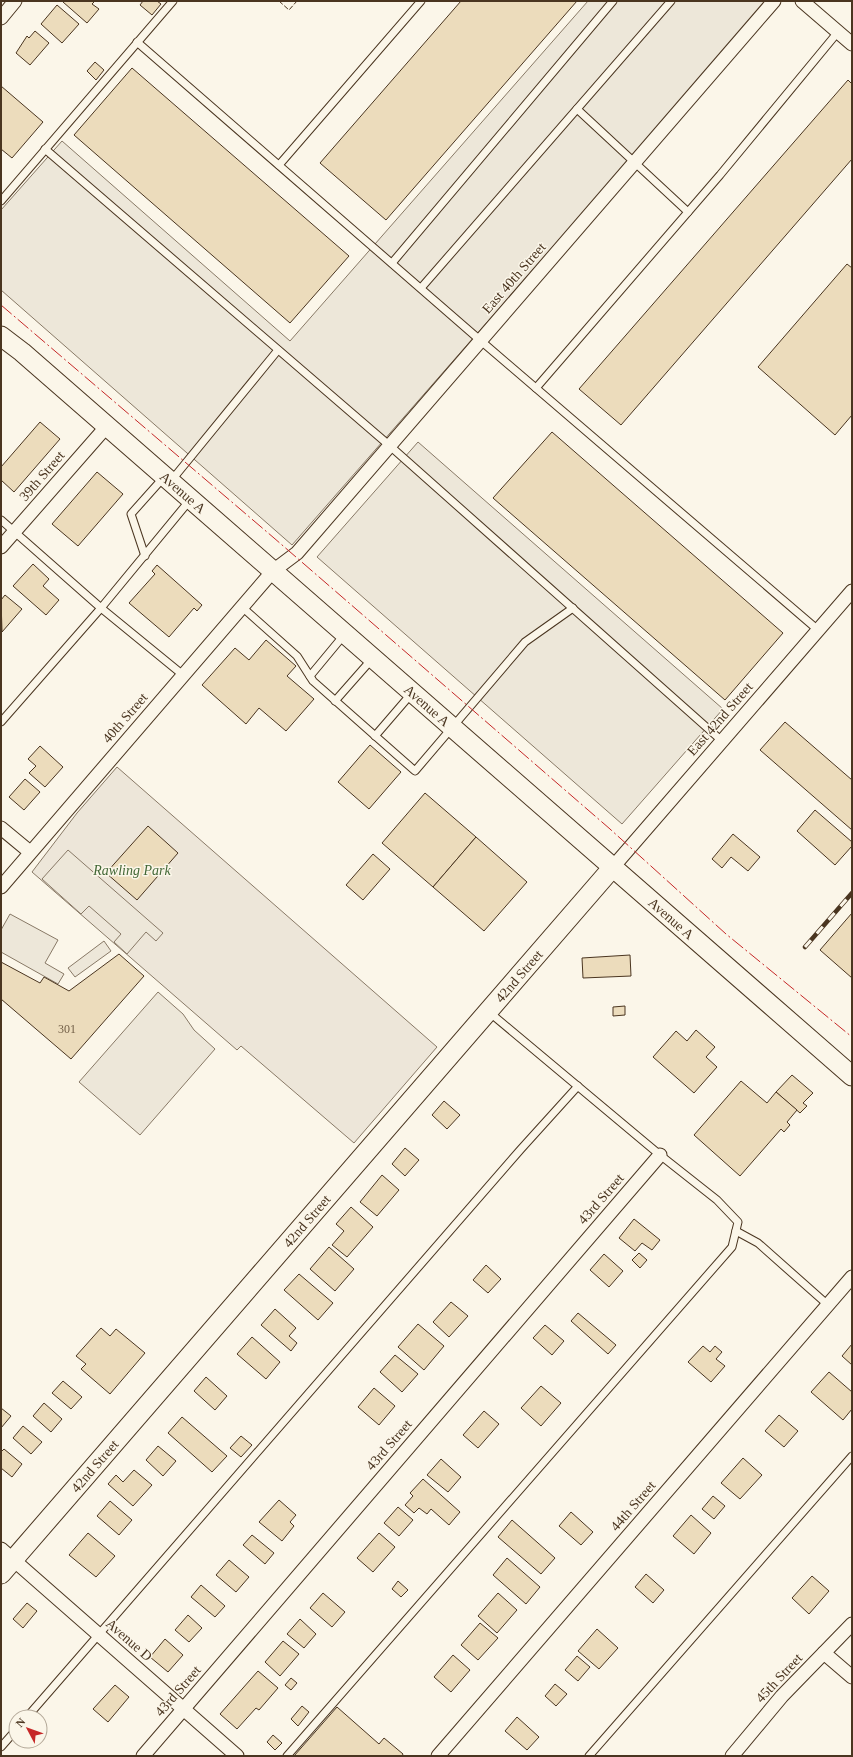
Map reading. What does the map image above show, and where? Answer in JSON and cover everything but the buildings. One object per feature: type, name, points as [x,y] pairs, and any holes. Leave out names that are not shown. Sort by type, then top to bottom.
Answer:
[{"type":"main road","name":"Avenue A","points":[[1,336],[22,352],[168,479],[192,498],[273,571],[852,1076]]},
{"type":"main road","name":"42nd Street","points":[[1,1574],[7,1554],[488,1011],[613,867]]},
{"type":"street","points":[[1,18],[16,1]]},
{"type":"street","name":"East 40th Street","points":[[273,571],[298,553],[774,1]]},
{"type":"street","points":[[802,1],[852,44]]},
{"type":"street","name":"39th Street","points":[[1,547],[107,426]]},
{"type":"street","name":"40th Street","points":[[1,887],[273,571]]},
{"type":"street","name":"East 42nd Street","points":[[613,867],[852,591]]},
{"type":"street","points":[[1,828],[30,852]]},
{"type":"street","name":"43rd Street","points":[[143,1756],[660,1155]]},
{"type":"street","name":"44th Street","points":[[438,1756],[852,1277]]},
{"type":"street","name":"Avenue D","points":[[7,1554],[237,1756]]},
{"type":"street","name":"45th Street","points":[[732,1756],[782,1696],[852,1624]]},
{"type":"street","points":[[824,1653],[852,1677]]},
{"type":"lane","points":[[1,201],[173,1]]},
{"type":"lane","points":[[279,166],[421,1]]},
{"type":"lane","points":[[392,263],[613,1]]},
{"type":"lane","points":[[421,288],[671,1]]},
{"type":"lane","points":[[536,388],[688,212],[838,32]]},
{"type":"lane","points":[[137,42],[481,341],[818,630]]},
{"type":"lane","points":[[577,109],[688,212]]},
{"type":"lane","points":[[45,149],[390,446],[722,741]]},
{"type":"lane","points":[[146,556],[131,514],[168,479],[278,350]]},
{"type":"lane","points":[[1,722],[146,556],[192,498]]},
{"type":"lane","points":[[1,520],[101,608],[183,675]]},
{"type":"lane","points":[[242,607],[297,656],[314,681],[335,701],[415,770],[525,642],[573,608]]},
{"type":"lane","points":[[310,676],[345,634]]},
{"type":"lane","points":[[335,701],[373,658]]},
{"type":"lane","points":[[375,736],[413,693]]},
{"type":"lane","points":[[287,1756],[732,1247],[738,1222],[717,1200],[660,1155],[488,1011]]},
{"type":"lane","points":[[34,1709],[516,1155],[578,1086]]},
{"type":"lane","points":[[736,1231],[758,1243],[828,1305]]},
{"type":"lane","points":[[589,1756],[852,1456]]},
{"type":"lane","points":[[1,1747],[8,1739]]},
{"type":"green space","name":"Rawling Park","points":[[117,767],[437,1047],[354,1143],[241,1046],[237,1050],[32,872],[77,813]]},
{"type":"shaded area","points":[[588,1],[768,1],[292,545],[1,290],[1,210],[62,141],[290,341]]},
{"type":"shaded area","points":[[418,442],[723,709],[622,824],[317,557]]},
{"type":"shaded area","points":[[68,850],[163,933],[156,941],[146,932],[127,954],[114,942],[121,934],[89,906],[81,914],[42,879]]},
{"type":"shaded area","points":[[10,914],[58,940],[45,963],[64,974],[58,984],[1,952],[1,930]]},
{"type":"shaded area","points":[[104,941],[111,951],[75,977],[68,968]]},
{"type":"shaded area","points":[[158,992],[183,1014],[194,1030],[215,1049],[140,1135],[79,1082]]},
{"type":"railway","points":[[805,947],[852,893]]},
{"type":"fence","points":[[279,1],[289,10],[297,1]]},
{"type":"power","points":[[1,305],[274,538],[610,829],[726,934],[852,1037]]}]
